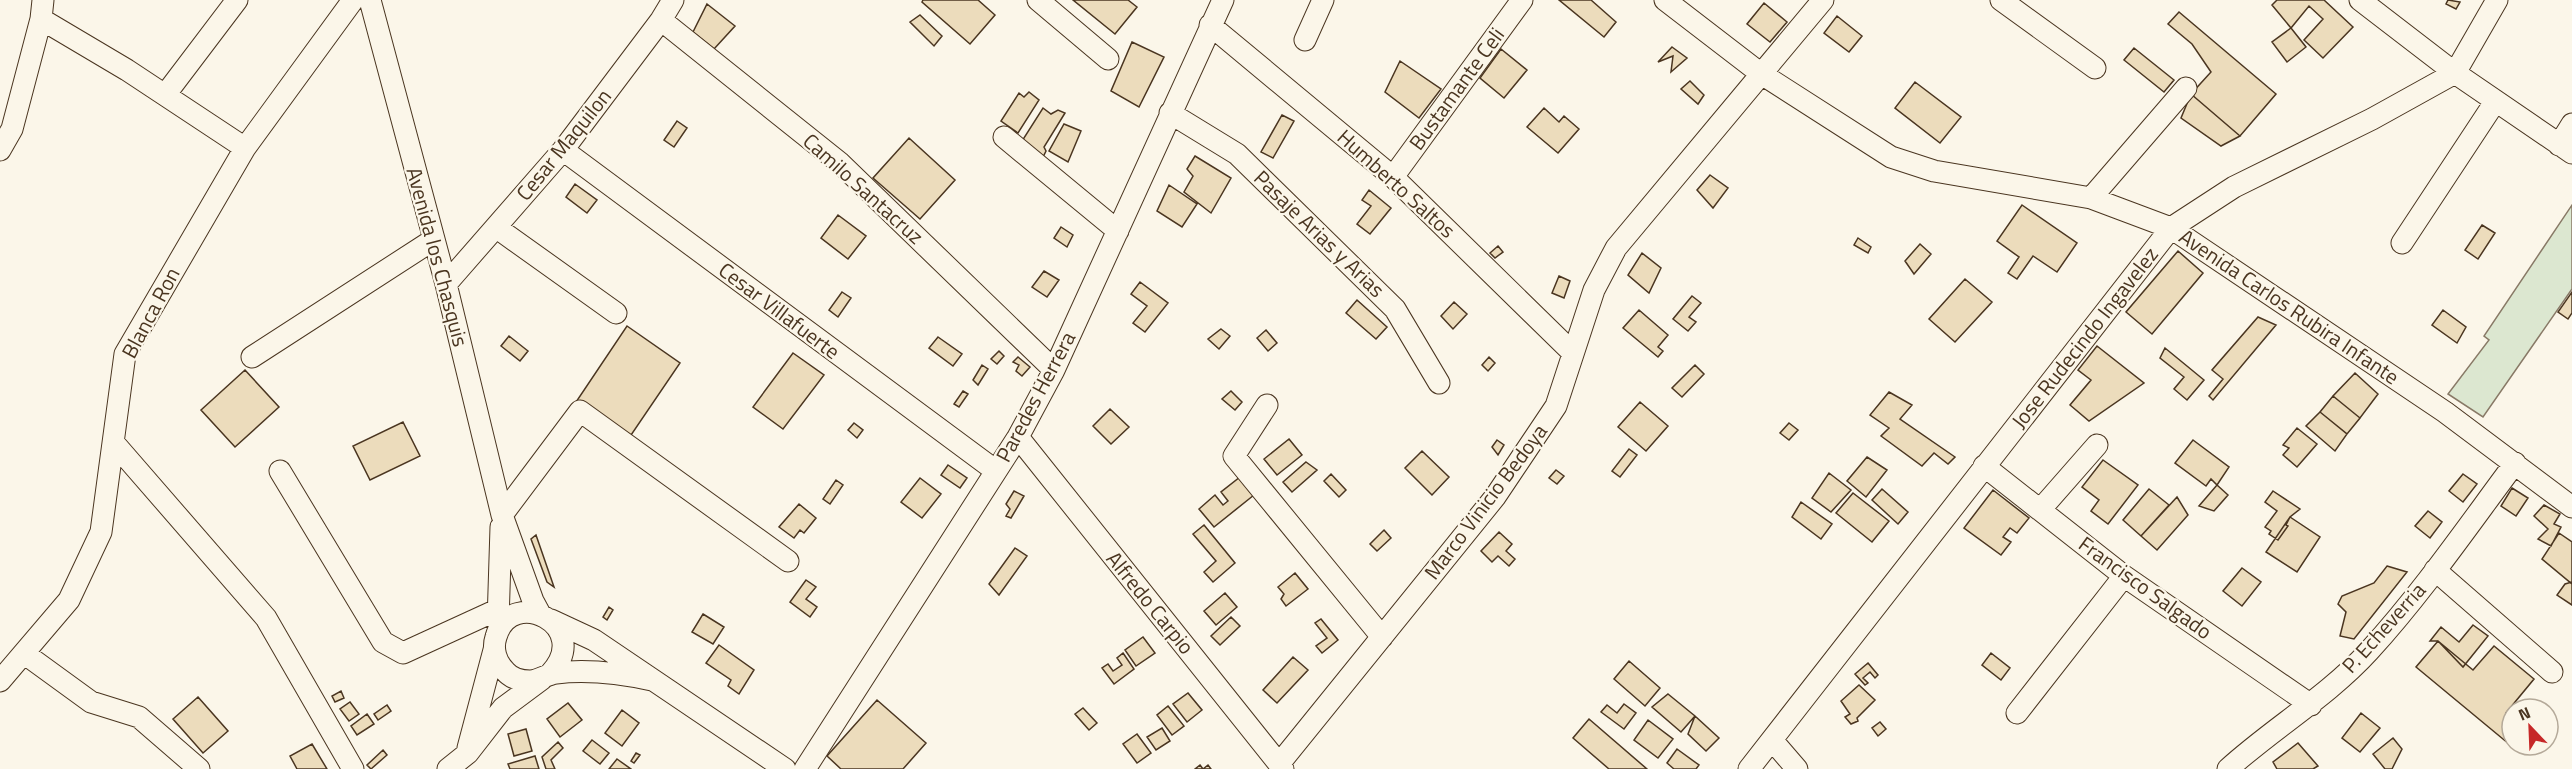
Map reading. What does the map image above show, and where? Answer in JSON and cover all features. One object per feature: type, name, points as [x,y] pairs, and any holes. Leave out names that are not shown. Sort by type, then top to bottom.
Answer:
[{"type":"street","points":[[165,95],[237,0]]},
{"type":"street","name":"Blanca Ron","points":[[0,681],[69,600],[101,531],[125,354],[244,148],[352,0]]},
{"type":"street","name":"Avenida los Chasquis","points":[[370,0],[446,284],[502,515],[532,601],[545,617]]},
{"type":"street","name":"Cesar Maquilon","points":[[446,284],[563,150],[661,20],[673,0]]},
{"type":"street","points":[[1038,0],[1108,59]]},
{"type":"street","points":[[1305,40],[1323,0]]},
{"type":"street","name":"Bustamante Celi","points":[[1393,177],[1521,0]]},
{"type":"street","name":"Avenida Carlos Rubira Infante","points":[[1665,0],[1760,74],[1891,157],[1934,171],[2091,198],[2171,228],[2445,412],[2572,507]]},
{"type":"street","name":"Marco Vinicio Bedoya","points":[[1281,766],[1495,497],[1556,406],[1594,290],[1616,248],[1823,0]]},
{"type":"street","points":[[2001,0],[2095,68]]},
{"type":"street","points":[[2360,0],[2455,74],[2565,149],[2572,124]]},
{"type":"street","points":[[2455,74],[2497,0]]},
{"type":"street","name":"Paredes Herrera","points":[[805,769],[1018,437],[1054,370],[1222,1]]},
{"type":"street","points":[[0,150],[12,129],[42,9],[244,148]]},
{"type":"street","name":"Camilo Santacruz","points":[[661,20],[840,163],[1054,370]]},
{"type":"street","name":"Humberto Saltos","points":[[1210,25],[1393,177],[1573,353]]},
{"type":"street","name":"Jose Rudecindo Ingavelez","points":[[1749,769],[2171,228],[2234,188],[2372,119],[2455,74]]},
{"type":"street","points":[[2091,198],[2186,88]]},
{"type":"street","points":[[2402,243],[2495,102]]},
{"type":"street","name":"Pasaje Arias y Arias","points":[[1170,113],[1237,154],[1395,309],[1438,383]]},
{"type":"street","points":[[1004,137],[1118,231]]},
{"type":"street","name":"Cesar Villafuerte","points":[[563,150],[996,471]]},
{"type":"street","points":[[497,228],[616,314]]},
{"type":"street","points":[[252,357],[433,240]]},
{"type":"street","points":[[1267,405],[1234,456],[1382,637]]},
{"type":"street","points":[[502,515],[580,411],[788,561]]},
{"type":"street","name":"Alfredo Carpio","points":[[1018,437],[1281,766]]},
{"type":"street","points":[[114,442],[266,618],[353,769]]},
{"type":"street","points":[[2040,510],[2097,445]]},
{"type":"street","name":"P. Echeverria","points":[[2233,767],[2311,705],[2368,652],[2436,570],[2515,463]]},
{"type":"street","name":"Francisco Salgado","points":[[1984,466],[2124,576],[2311,705]]},
{"type":"street","points":[[280,471],[382,642],[393,649],[403,653],[498,609]]},
{"type":"street","name":"Avenida los Chasquis","points":[[468,761],[473,722],[496,641],[502,515]]},
{"type":"street","points":[[2436,570],[2552,672]]},
{"type":"street","points":[[2017,713],[2124,576]]},
{"type":"street","points":[[652,681],[602,671],[548,675],[532,681],[519,680],[507,673],[498,663],[496,641],[511,617],[530,612],[545,617],[594,640],[785,769]]},
{"type":"street","points":[[448,769],[468,761],[503,708],[557,666],[564,646],[562,636],[545,617]]},
{"type":"street","points":[[25,654],[92,702],[139,717],[199,769]]},
{"type":"street","points":[[1772,740],[1797,769]]},
{"type":"green space","points":[[2572,205],[2572,289],[2483,417],[2448,394],[2489,340],[2484,336]]},
{"type":"building","points":[[923,0],[978,0],[995,15],[970,44],[922,2]]},
{"type":"building","points":[[1073,0],[1128,0],[1137,7],[1115,34]]},
{"type":"building","points":[[1559,0],[1591,0],[1616,22],[1604,37]]},
{"type":"building","points":[[2277,0],[2324,0],[2353,27],[2323,58],[2304,40],[2323,19],[2309,6],[2291,28],[2272,5]]},
{"type":"building","points":[[2448,0],[2460,2],[2456,9],[2446,4]]},
{"type":"building","points":[[1764,3],[1787,22],[1770,42],[1747,24]]},
{"type":"building","points":[[707,4],[735,26],[714,49],[693,32]]},
{"type":"building","points":[[2179,12],[2276,94],[2240,136],[2191,94],[2211,72],[2192,44],[2168,24]]},
{"type":"building","points":[[920,15],[942,36],[934,46],[910,22]]},
{"type":"building","points":[[1837,16],[1862,36],[1849,52],[1824,33]]},
{"type":"building","points":[[2291,28],[2306,47],[2287,62],[2272,42]]},
{"type":"building","points":[[1132,42],[1164,57],[1139,107],[1111,91]]},
{"type":"building","points":[[1672,47],[1687,58],[1671,72],[1673,56],[1658,62]]},
{"type":"building","points":[[2134,48],[2174,80],[2164,92],[2124,60]]},
{"type":"building","points":[[1501,49],[1527,70],[1504,98],[1480,78]]},
{"type":"building","points":[[1400,61],[1441,89],[1419,118],[1385,92]]},
{"type":"building","points":[[1690,81],[1704,95],[1698,104],[1681,89]]},
{"type":"building","points":[[1915,82],[1961,117],[1940,143],[1895,108]]},
{"type":"building","points":[[1029,92],[1039,100],[1018,133],[1001,121],[1019,93],[1024,97]]},
{"type":"building","points":[[2191,94],[2240,136],[2221,146],[2181,118]]},
{"type":"building","points":[[1043,108],[1051,114],[1058,110],[1065,113],[1044,147],[1046,151],[1043,157],[1022,141]]},
{"type":"building","points":[[1544,108],[1559,122],[1564,116],[1579,129],[1558,153],[1527,127]]},
{"type":"building","points":[[1282,115],[1294,121],[1273,158],[1261,152]]},
{"type":"building","points":[[677,121],[687,128],[674,147],[664,140]]},
{"type":"building","points":[[1064,124],[1081,131],[1068,162],[1049,151]]},
{"type":"building","points":[[909,138],[955,180],[920,219],[873,178]]},
{"type":"building","points":[[1195,156],[1231,178],[1211,213],[1184,192],[1193,176],[1187,169]]},
{"type":"building","points":[[1710,175],[1728,188],[1713,208],[1697,190]]},
{"type":"building","points":[[575,184],[597,200],[587,213],[566,197]]},
{"type":"building","points":[[1169,185],[1197,204],[1182,227],[1157,211]]},
{"type":"building","points":[[1369,190],[1391,208],[1370,234],[1357,224],[1371,206],[1362,200]]},
{"type":"building","points":[[2022,205],[2077,243],[2057,272],[2033,256],[2017,279],[2008,273],[2019,257],[1997,241]]},
{"type":"building","points":[[838,215],[866,236],[848,259],[821,238]]},
{"type":"building","points":[[2482,225],[2495,233],[2478,259],[2465,250]]},
{"type":"building","points":[[1061,227],[1073,235],[1067,247],[1054,238]]},
{"type":"building","points":[[1858,238],[1871,247],[1868,253],[1854,245]]},
{"type":"building","points":[[1920,244],[1931,254],[1914,274],[1905,261]]},
{"type":"building","points":[[1498,246],[1503,252],[1495,258],[1490,253]]},
{"type":"building","points":[[2178,251],[2203,273],[2152,334],[2126,312]]},
{"type":"building","points":[[1642,253],[1661,268],[1649,293],[1628,275]]},
{"type":"building","points":[[1044,271],[1059,280],[1047,297],[1032,287]]},
{"type":"building","points":[[1559,276],[1570,281],[1564,298],[1552,293]]},
{"type":"building","points":[[1965,279],[1992,302],[1955,342],[1929,319]]},
{"type":"building","points":[[1140,282],[1168,303],[1145,332],[1133,323],[1147,306],[1131,294]]},
{"type":"building","points":[[842,292],[851,298],[838,317],[829,310]]},
{"type":"building","points":[[2572,292],[2572,313],[2568,319],[2558,312]]},
{"type":"building","points":[[1692,296],[1701,303],[1689,317],[1696,322],[1688,331],[1673,319]]},
{"type":"building","points":[[1357,300],[1387,327],[1376,339],[1346,313]]},
{"type":"building","points":[[1454,302],[1467,314],[1453,329],[1441,316]]},
{"type":"building","points":[[1639,310],[1668,335],[1658,347],[1663,351],[1658,357],[1623,328]]},
{"type":"building","points":[[2443,310],[2466,327],[2457,343],[2432,325]]},
{"type":"building","points":[[2258,317],[2276,325],[2213,400],[2209,396],[2223,379],[2212,370]]},
{"type":"building","points":[[627,326],[680,363],[627,441],[574,405]]},
{"type":"building","points":[[1221,329],[1230,336],[1219,349],[1208,339]]},
{"type":"building","points":[[1266,330],[1277,343],[1268,351],[1257,338]]},
{"type":"building","points":[[509,336],[528,351],[520,361],[501,346]]},
{"type":"building","points":[[938,337],[962,354],[953,366],[929,348]]},
{"type":"building","points":[[2097,346],[2144,383],[2089,421],[2070,405],[2091,380],[2078,370]]},
{"type":"building","points":[[2165,348],[2204,380],[2187,400],[2174,389],[2184,377],[2160,358]]},
{"type":"building","points":[[999,351],[1004,356],[997,364],[991,359]]},
{"type":"building","points":[[793,353],[824,375],[783,429],[753,407]]},
{"type":"building","points":[[1018,357],[1030,367],[1022,376],[1016,371],[1019,365],[1013,362]]},
{"type":"building","points":[[1489,357],[1495,363],[1488,371],[1482,365]]},
{"type":"building","points":[[982,365],[988,369],[978,385],[973,380]]},
{"type":"building","points":[[1695,365],[1704,374],[1682,397],[1672,388]]},
{"type":"building","points":[[245,370],[279,407],[235,447],[201,410]]},
{"type":"building","points":[[2355,373],[2378,394],[2360,418],[2333,396]]},
{"type":"building","points":[[963,391],[968,394],[959,407],[954,404]]},
{"type":"building","points":[[1231,391],[1242,402],[1235,410],[1222,399]]},
{"type":"building","points":[[1889,392],[1912,405],[1900,419],[1955,457],[1948,464],[1934,453],[1922,466],[1881,436],[1889,428],[1870,415]]},
{"type":"building","points":[[2333,396],[2360,418],[2347,434],[2320,412]]},
{"type":"building","points":[[1640,402],[1668,426],[1646,451],[1618,427]]},
{"type":"building","points":[[1110,409],[1129,427],[1111,444],[1093,426]]},
{"type":"building","points":[[2320,412],[2347,434],[2335,451],[2306,426]]},
{"type":"building","points":[[403,422],[420,456],[370,480],[353,446]]},
{"type":"building","points":[[854,423],[863,430],[857,438],[848,430]]},
{"type":"building","points":[[1789,423],[1798,430],[1789,440],[1780,433]]},
{"type":"building","points":[[2297,428],[2317,444],[2297,467],[2283,455],[2289,448],[2283,445]]},
{"type":"building","points":[[1289,439],[1302,455],[1277,475],[1264,459]]},
{"type":"building","points":[[1497,440],[1504,445],[1498,455],[1492,447]]},
{"type":"building","points":[[2193,440],[2229,467],[2217,485],[2211,479],[2206,486],[2175,463]]},
{"type":"building","points":[[1629,449],[1637,455],[1620,477],[1612,471]]},
{"type":"building","points":[[1422,451],[1449,477],[1432,495],[1405,468]]},
{"type":"building","points":[[1867,457],[1887,470],[1866,497],[1847,481]]},
{"type":"building","points":[[2103,460],[2138,485],[2108,524],[2091,511],[2099,500],[2082,487]]},
{"type":"building","points":[[1306,462],[1317,470],[1292,492],[1283,482]]},
{"type":"building","points":[[948,465],[967,478],[960,488],[941,475]]},
{"type":"building","points":[[1556,470],[1564,476],[1557,484],[1549,478]]},
{"type":"building","points":[[1829,473],[1851,490],[1831,512],[1812,498]]},
{"type":"building","points":[[1331,474],[1346,490],[1339,497],[1324,481]]},
{"type":"building","points":[[2463,474],[2477,484],[2463,502],[2449,491]]},
{"type":"building","points":[[1240,477],[1254,495],[1214,527],[1199,509],[1215,495],[1223,505],[1228,501],[1221,492]]},
{"type":"building","points":[[920,478],[941,494],[922,518],[901,502]]},
{"type":"building","points":[[836,480],[843,485],[830,504],[823,499]]},
{"type":"building","points":[[2217,485],[2228,495],[2214,511],[2199,506]]},
{"type":"building","points":[[2512,488],[2528,498],[2516,516],[2501,506]]},
{"type":"building","points":[[1882,489],[1908,512],[1898,524],[1872,500]]},
{"type":"building","points":[[2149,489],[2169,505],[2141,536],[2123,520]]},
{"type":"building","points":[[1993,490],[2029,518],[2017,533],[2010,528],[2003,537],[2011,542],[2001,555],[1964,528]]},
{"type":"building","points":[[1014,491],[1024,496],[1011,518],[1006,516],[1010,509],[1006,504]]},
{"type":"building","points":[[2273,491],[2300,509],[2290,517],[2286,525],[2288,526],[2278,540],[2269,534],[2271,531],[2265,527],[2277,511],[2265,502]]},
{"type":"building","points":[[1853,493],[1889,521],[1872,542],[1836,513]]},
{"type":"building","points":[[2177,497],[2188,515],[2157,550],[2141,536]]},
{"type":"building","points":[[1801,502],[1832,524],[1821,539],[1792,517]]},
{"type":"building","points":[[799,504],[816,518],[804,533],[800,530],[794,538],[779,527]]},
{"type":"building","points":[[2544,505],[2560,514],[2554,524],[2561,527],[2551,546],[2538,539],[2548,529],[2534,516]]},
{"type":"building","points":[[2428,511],[2442,522],[2430,538],[2415,526]]},
{"type":"building","points":[[2290,517],[2320,537],[2297,572],[2266,552]]},
{"type":"building","points":[[1204,525],[1235,563],[1213,582],[1204,572],[1216,561],[1193,534]]},
{"type":"building","points":[[1384,530],[1391,538],[1377,551],[1370,544]]},
{"type":"building","points":[[1499,532],[1512,544],[1506,551],[1515,559],[1509,566],[1498,556],[1492,562],[1481,551]]},
{"type":"building","points":[[2559,533],[2572,542],[2572,584],[2542,559]]},
{"type":"building","points":[[536,535],[554,587],[547,582],[531,539]]},
{"type":"building","points":[[1015,548],[1027,556],[999,595],[989,584]]},
{"type":"building","points":[[2387,566],[2407,572],[2354,639],[2340,636],[2346,612],[2338,604],[2342,596],[2374,583]]},
{"type":"building","points":[[2242,568],[2261,582],[2242,606],[2223,591]]},
{"type":"building","points":[[1295,573],[1308,589],[1286,606],[1281,599],[1284,594],[1278,587]]},
{"type":"building","points":[[806,580],[816,587],[806,599],[817,607],[810,617],[790,602]]},
{"type":"building","points":[[2572,582],[2572,605],[2557,595],[2565,584]]},
{"type":"building","points":[[1225,593],[1237,607],[1216,625],[1204,611]]},
{"type":"building","points":[[609,607],[613,610],[607,620],[603,617]]},
{"type":"building","points":[[703,614],[724,627],[713,644],[692,632]]},
{"type":"building","points":[[1231,617],[1240,626],[1220,645],[1211,636]]},
{"type":"building","points":[[1321,619],[1338,640],[1322,653],[1316,646],[1327,638],[1315,623]]},
{"type":"building","points":[[2473,625],[2488,636],[2463,667],[2438,641],[2430,641],[2441,627],[2459,642]]},
{"type":"building","points":[[1143,637],[1155,653],[1136,666],[1125,650]]},
{"type":"building","points":[[2438,641],[2473,670],[2494,646],[2534,679],[2519,697],[2500,697],[2500,737],[2416,667]]},
{"type":"building","points":[[719,645],[754,670],[739,694],[728,686],[731,680],[706,663]]},
{"type":"building","points":[[1123,653],[1134,669],[1114,684],[1102,668],[1108,664],[1113,671],[1122,665],[1117,658]]},
{"type":"building","points":[[1991,653],[2010,668],[2001,680],[1982,665]]},
{"type":"building","points":[[1293,657],[1308,670],[1277,703],[1263,690]]},
{"type":"building","points":[[1629,661],[1660,688],[1645,706],[1614,679]]},
{"type":"building","points":[[1868,663],[1878,675],[1875,678],[1870,672],[1863,678],[1868,683],[1865,685],[1855,674]]},
{"type":"building","points":[[1859,685],[1875,700],[1857,718],[1858,721],[1851,724],[1845,717],[1850,714],[1841,701]]},
{"type":"building","points":[[341,691],[344,698],[335,702],[332,696]]},
{"type":"building","points":[[1188,693],[1202,710],[1187,722],[1173,704]]},
{"type":"building","points":[[1668,694],[1695,716],[1681,732],[1652,707]]},
{"type":"building","points":[[198,697],[228,731],[203,753],[173,719]]},
{"type":"building","points":[[877,700],[926,743],[903,769],[841,769],[827,756]]},
{"type":"building","points":[[350,702],[359,714],[349,721],[340,709]]},
{"type":"building","points":[[568,703],[582,720],[560,737],[547,719]]},
{"type":"building","points":[[1624,704],[1636,713],[1624,729],[1601,712],[1607,705],[1617,713]]},
{"type":"building","points":[[387,705],[391,711],[378,720],[374,714]]},
{"type":"building","points":[[1168,706],[1184,726],[1172,735],[1157,715]]},
{"type":"building","points":[[1083,708],[1097,723],[1089,730],[1075,714]]},
{"type":"building","points":[[622,710],[639,723],[622,746],[605,733]]},
{"type":"building","points":[[2361,713],[2380,728],[2360,752],[2342,738]]},
{"type":"building","points":[[367,714],[374,724],[357,735],[351,726]]},
{"type":"building","points":[[1695,716],[1719,738],[1706,751],[1688,734]]},
{"type":"building","points":[[1589,719],[1647,769],[1609,769],[1573,738]]},
{"type":"building","points":[[1648,720],[1673,739],[1658,758],[1634,740]]},
{"type":"building","points":[[1880,722],[1886,729],[1878,736],[1872,728]]},
{"type":"building","points":[[1162,728],[1170,741],[1156,750],[1147,737]]},
{"type":"building","points":[[526,729],[532,751],[514,756],[508,734]]},
{"type":"building","points":[[1137,734],[1151,753],[1137,763],[1123,744]]},
{"type":"building","points":[[2393,738],[2402,749],[2392,769],[2385,769],[2373,754]]},
{"type":"building","points":[[592,740],[609,753],[600,764],[583,751]]},
{"type":"building","points":[[558,742],[563,748],[551,760],[555,769],[546,769],[542,757]]},
{"type":"building","points":[[2298,743],[2318,766],[2313,769],[2277,769],[2273,762]]},
{"type":"building","points":[[312,744],[327,769],[297,769],[290,756]]},
{"type":"building","points":[[1677,749],[1699,765],[1696,769],[1674,769],[1667,763]]},
{"type":"building","points":[[383,750],[387,755],[371,769],[367,765]]},
{"type":"building","points":[[636,753],[640,755],[634,763],[631,761]]},
{"type":"building","points":[[535,756],[539,769],[510,769],[508,764]]},
{"type":"building","points":[[617,759],[631,769],[609,769]]}]
